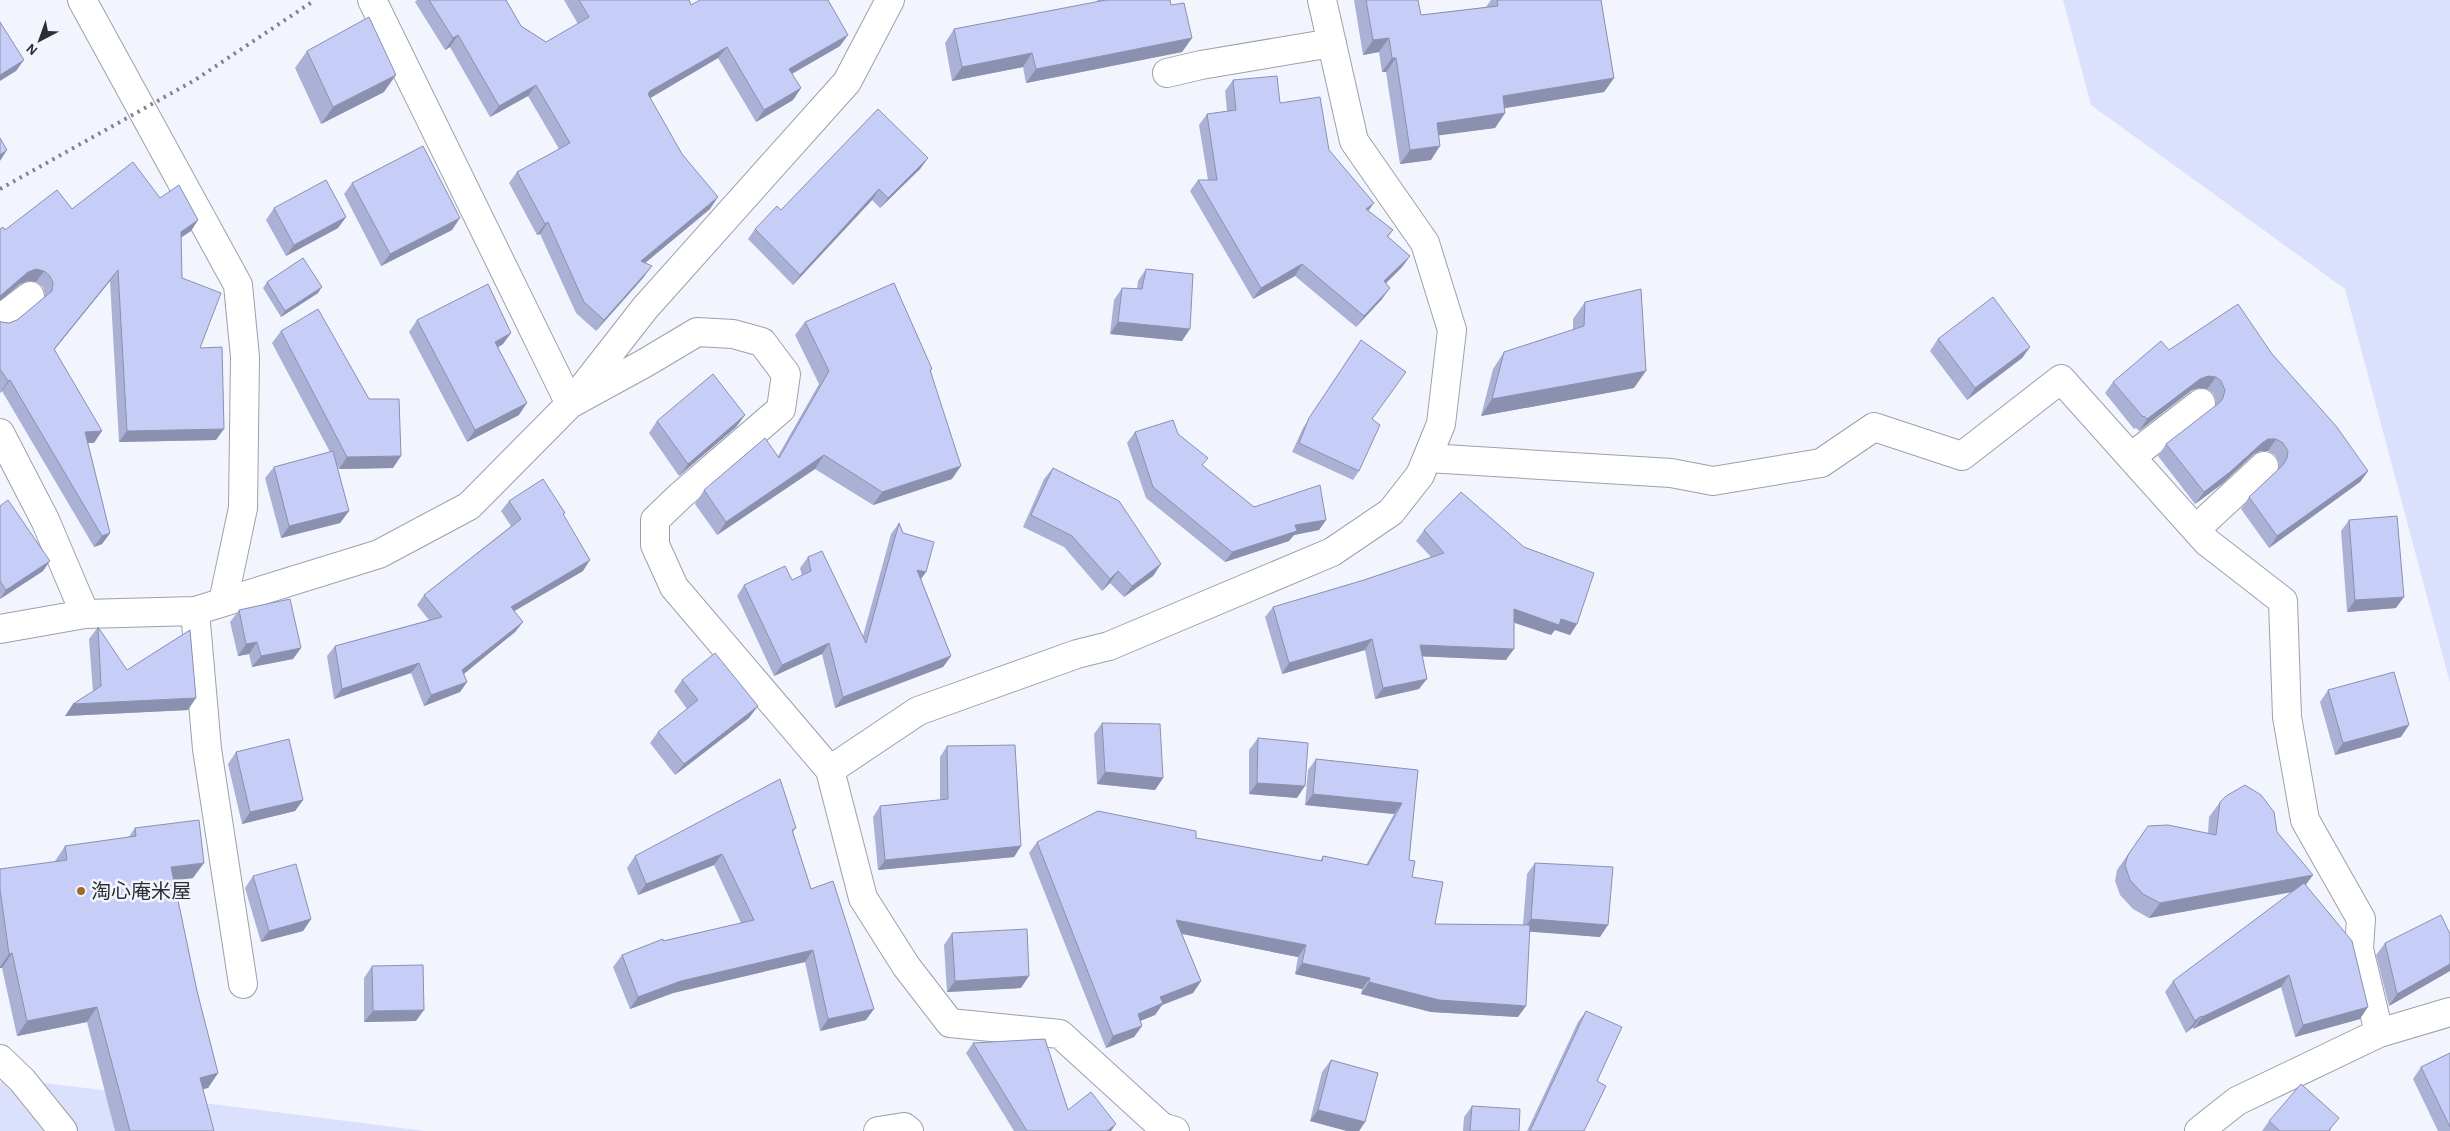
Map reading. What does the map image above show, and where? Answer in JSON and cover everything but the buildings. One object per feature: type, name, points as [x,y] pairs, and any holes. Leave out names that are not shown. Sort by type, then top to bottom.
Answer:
[{"type":"street","points":[[82,0],[238,284],[245,357],[242,508],[223,602]]},
{"type":"street","points":[[372,0],[570,404]]},
{"type":"street","points":[[0,629],[85,614],[195,612],[379,554],[469,506],[570,404],[645,308],[847,82],[890,0]]},
{"type":"street","points":[[830,770],[918,711],[1077,654],[1109,646],[1332,552],[1391,512],[1420,475],[1441,424],[1452,330],[1425,243],[1354,141],[1322,0]]},
{"type":"street","points":[[1167,73],[1201,65],[1332,43]]},
{"type":"street","points":[[0,319],[30,296]]},
{"type":"street","points":[[570,404],[697,332],[733,334],[762,342],[786,374],[781,409],[655,520],[655,545],[674,586],[830,770],[864,898],[906,966],[950,1023],[1060,1034],[1162,1127],[1175,1131]]},
{"type":"street","points":[[1428,458],[1671,473],[1713,481],[1821,462],[1874,427],[1962,456],[2061,379],[2207,542],[2283,602],[2288,716],[2305,820],[2361,919],[2359,949],[2378,1033]]},
{"type":"street","points":[[2131,457],[2201,403]]},
{"type":"street","points":[[0,434],[45,520],[85,614]]},
{"type":"street","points":[[2196,529],[2264,466]]},
{"type":"street","points":[[195,612],[207,749],[243,984]]},
{"type":"street","points":[[2199,1131],[2238,1102],[2378,1033],[2450,1012]]},
{"type":"street","points":[[1,1060],[22,1080],[63,1131]]},
{"type":"street","points":[[878,1131],[904,1127],[909,1131]]},
{"type":"shaded area","points":[[2063,0],[2450,0],[2450,683],[2345,289],[2091,105]]},
{"type":"shaded area","points":[[22,1080],[425,1131],[0,1131],[0,1082]]},
{"type":"railway","points":[[0,189],[195,80],[315,0]]},
{"type":"place","name":"淘心庵米屋","points":[[81,891]]}]
